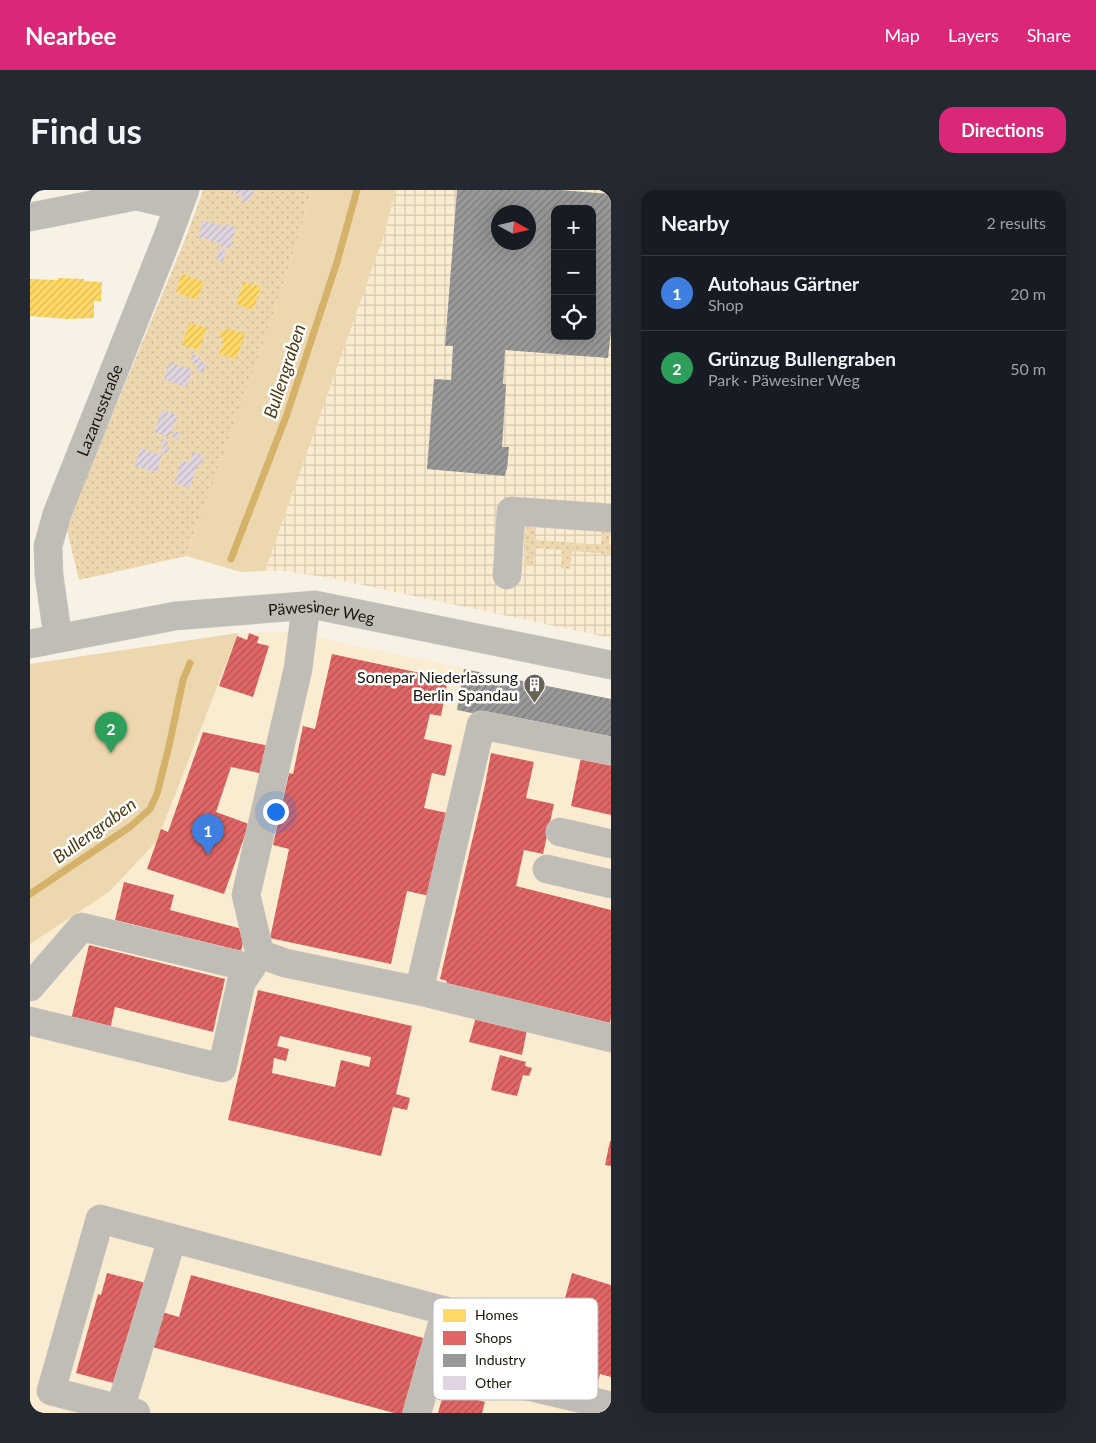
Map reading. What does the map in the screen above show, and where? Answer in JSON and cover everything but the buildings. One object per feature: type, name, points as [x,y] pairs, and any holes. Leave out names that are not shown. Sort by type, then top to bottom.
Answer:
[{"type":"street","points":[[30,217],[136,196],[182,198]]},
{"type":"street","name":"Lazarusstraße","points":[[58,638],[49,575],[48,546],[57,514],[182,198]]},
{"type":"street","points":[[506,575],[511,511],[611,518]]},
{"type":"street","name":"Päwesiner Weg","points":[[30,644],[175,616],[315,605],[611,666]]},
{"type":"street","points":[[30,1021],[222,1068],[241,982],[255,961],[246,895],[298,669],[306,606]]},
{"type":"street","points":[[419,991],[482,725],[611,751]]},
{"type":"street","points":[[560,832],[611,844]]},
{"type":"street","points":[[547,869],[611,884]]},
{"type":"street","points":[[30,987],[82,927],[255,961],[285,963],[419,991],[611,1038]]},
{"type":"street","points":[[172,1239],[128,1411],[51,1391],[100,1219],[433,1308]]},
{"type":"street","points":[[417,1413],[433,1356]]},
{"type":"street","points":[[586,1400],[611,1406]]},
{"type":"shaded area","points":[[203,190],[312,190],[284,282],[186,556],[79,580],[66,526],[186,237]]},
{"type":"shaded area","points":[[312,190],[396,190],[383,238],[265,571],[241,572],[186,556],[284,282]]},
{"type":"shaded area","points":[[396,190],[611,190],[611,638],[325,577],[284,571],[265,571],[383,238]]},
{"type":"shaded area","points":[[527,523],[535,524],[534,540],[601,545],[602,529],[610,529],[609,546],[611,546],[611,554],[572,551],[570,569],[561,568],[562,550],[534,548],[533,566],[524,565]]},
{"type":"shaded area","points":[[291,632],[611,699],[611,1413],[30,1413],[30,944],[109,892],[157,841],[238,633]]},
{"type":"shaded area","points":[[238,633],[157,841],[109,892],[30,944],[30,664]]},
{"type":"waterway","name":"Bullengraben","points":[[231,559],[287,414],[337,262],[357,190]]},
{"type":"waterway","name":"Bullengraben","points":[[30,894],[131,826],[150,809],[157,794],[183,680],[190,663]]},
{"type":"place","name":"Sonepar Niederlassung Berlin Spandau","points":[[534,704]]},
{"type":"place","name":"Grünzug Bullengraben","points":[[111,753]]},
{"type":"place","name":"Autohaus Gärtner","points":[[208,855]]}]
